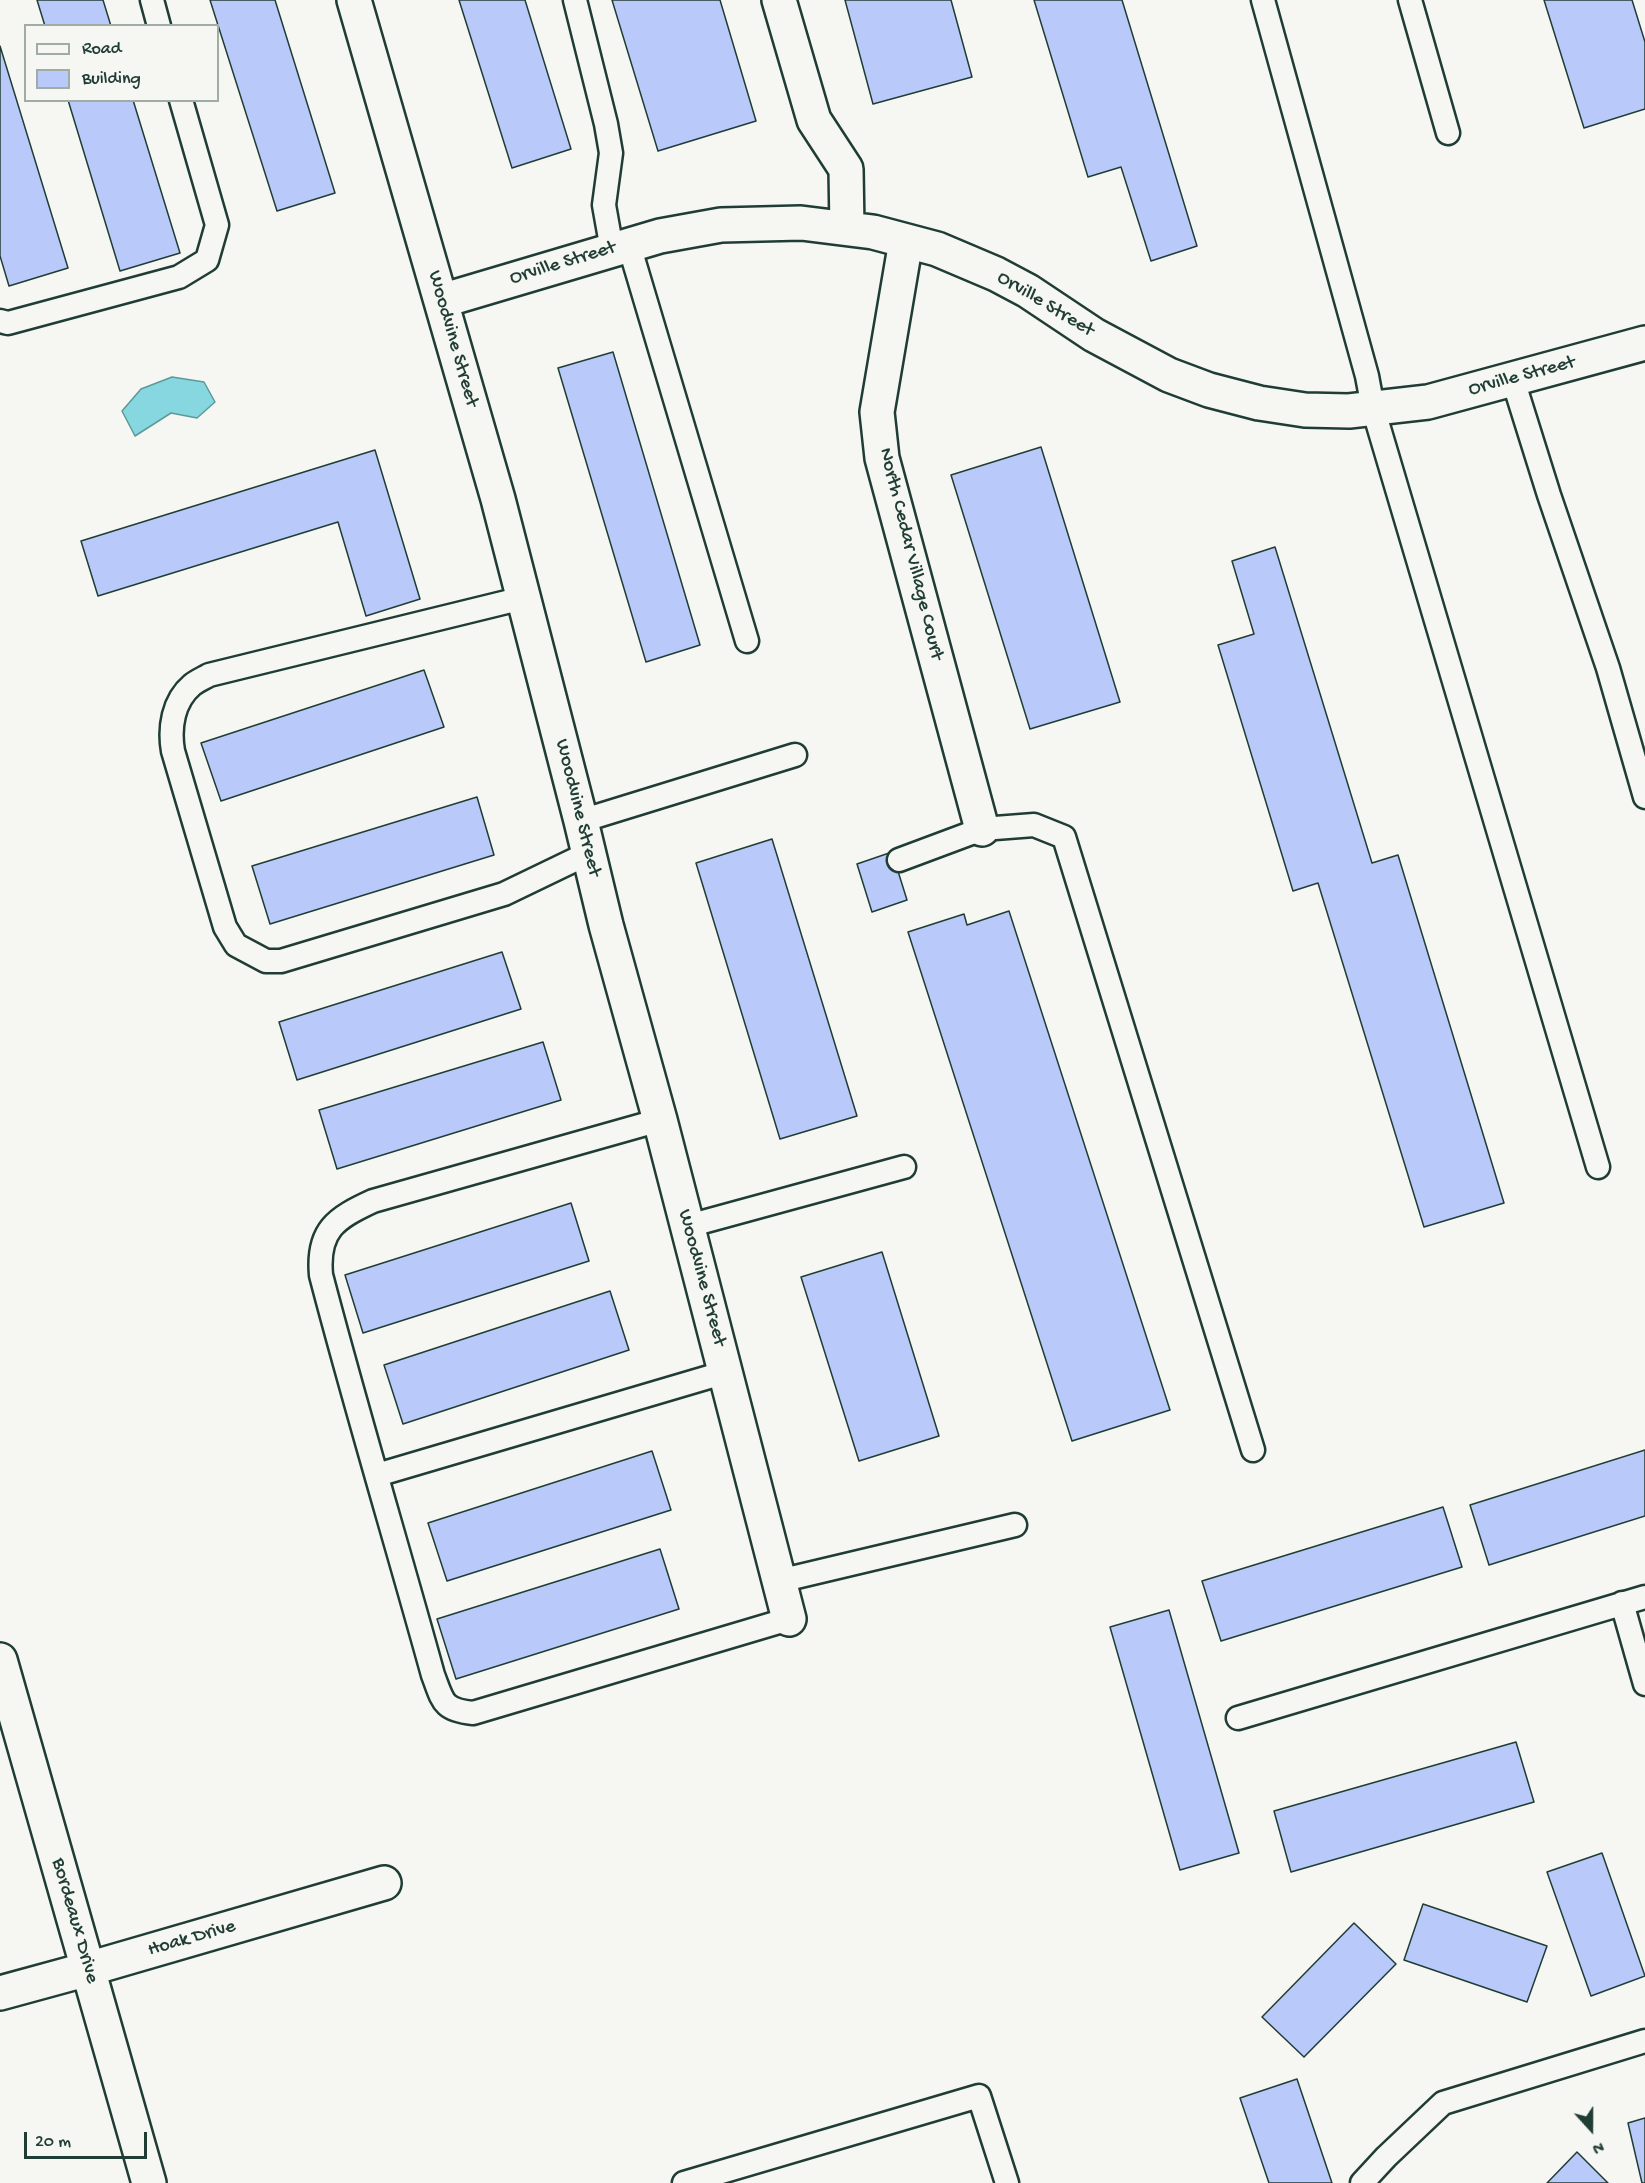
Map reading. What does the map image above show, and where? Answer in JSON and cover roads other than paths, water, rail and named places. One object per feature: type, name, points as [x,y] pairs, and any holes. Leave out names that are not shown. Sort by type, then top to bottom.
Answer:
[{"type":"street","name":"Woodvine Street","points":[[354,0],[498,499],[606,925],[688,1226],[789,1619]]},
{"type":"street","points":[[779,0],[814,120],[846,169],[847,228]]},
{"type":"street","name":"Orville Street","points":[[441,301],[660,236],[721,225],[801,223],[873,232],[937,249],[996,274],[1028,291],[1094,335],[1169,375],[1209,390],[1259,403],[1305,410],[1349,411],[1428,402],[1645,343]]},
{"type":"street","name":"North Cedar Village Court","points":[[906,241],[877,412],[882,458],[982,828]]},
{"type":"street","name":"Bordeaux Drive","points":[[0,1660],[149,2183]]},
{"type":"street","name":"Hoak Drive","points":[[0,1992],[88,1969],[384,1883]]},
{"type":"lane","points":[[152,0],[158,24]]},
{"type":"lane","points":[[575,0],[606,124],[610,153],[604,205],[620,247],[747,641]]},
{"type":"lane","points":[[1263,0],[1361,353],[1373,408],[1598,1167]]},
{"type":"lane","points":[[1410,0],[1448,133]]},
{"type":"lane","points":[[0,321],[8,322],[179,277],[207,260],[217,225],[182,102]]},
{"type":"lane","points":[[1513,380],[1549,495],[1608,668],[1645,797]]},
{"type":"lane","points":[[523,598],[209,675],[192,685],[176,708],[170,734],[173,751],[225,927],[236,945],[266,961],[281,961],[504,894],[589,853]]},
{"type":"lane","points":[[581,821],[795,755]]},
{"type":"lane","points":[[899,860],[982,828],[1034,825],[1064,837],[1253,1450]]},
{"type":"lane","points":[[660,1120],[373,1201],[346,1213],[333,1224],[324,1239],[320,1260],[321,1275],[356,1407],[433,1675],[444,1702],[455,1711],[473,1713],[789,1619]]},
{"type":"lane","points":[[688,1226],[904,1167]]},
{"type":"lane","points":[[377,1475],[726,1372]]},
{"type":"lane","points":[[779,1581],[1015,1525]]},
{"type":"lane","points":[[1238,1718],[1645,1597]]},
{"type":"lane","points":[[1622,1604],[1645,1684]]},
{"type":"lane","points":[[1362,2183],[1443,2103],[1645,2041]]},
{"type":"lane","points":[[684,2183],[979,2096],[1007,2183]]},
{"type":"water","points":[[172,377],[204,382],[215,402],[197,418],[171,413],[135,436],[122,411],[141,389]]}]
